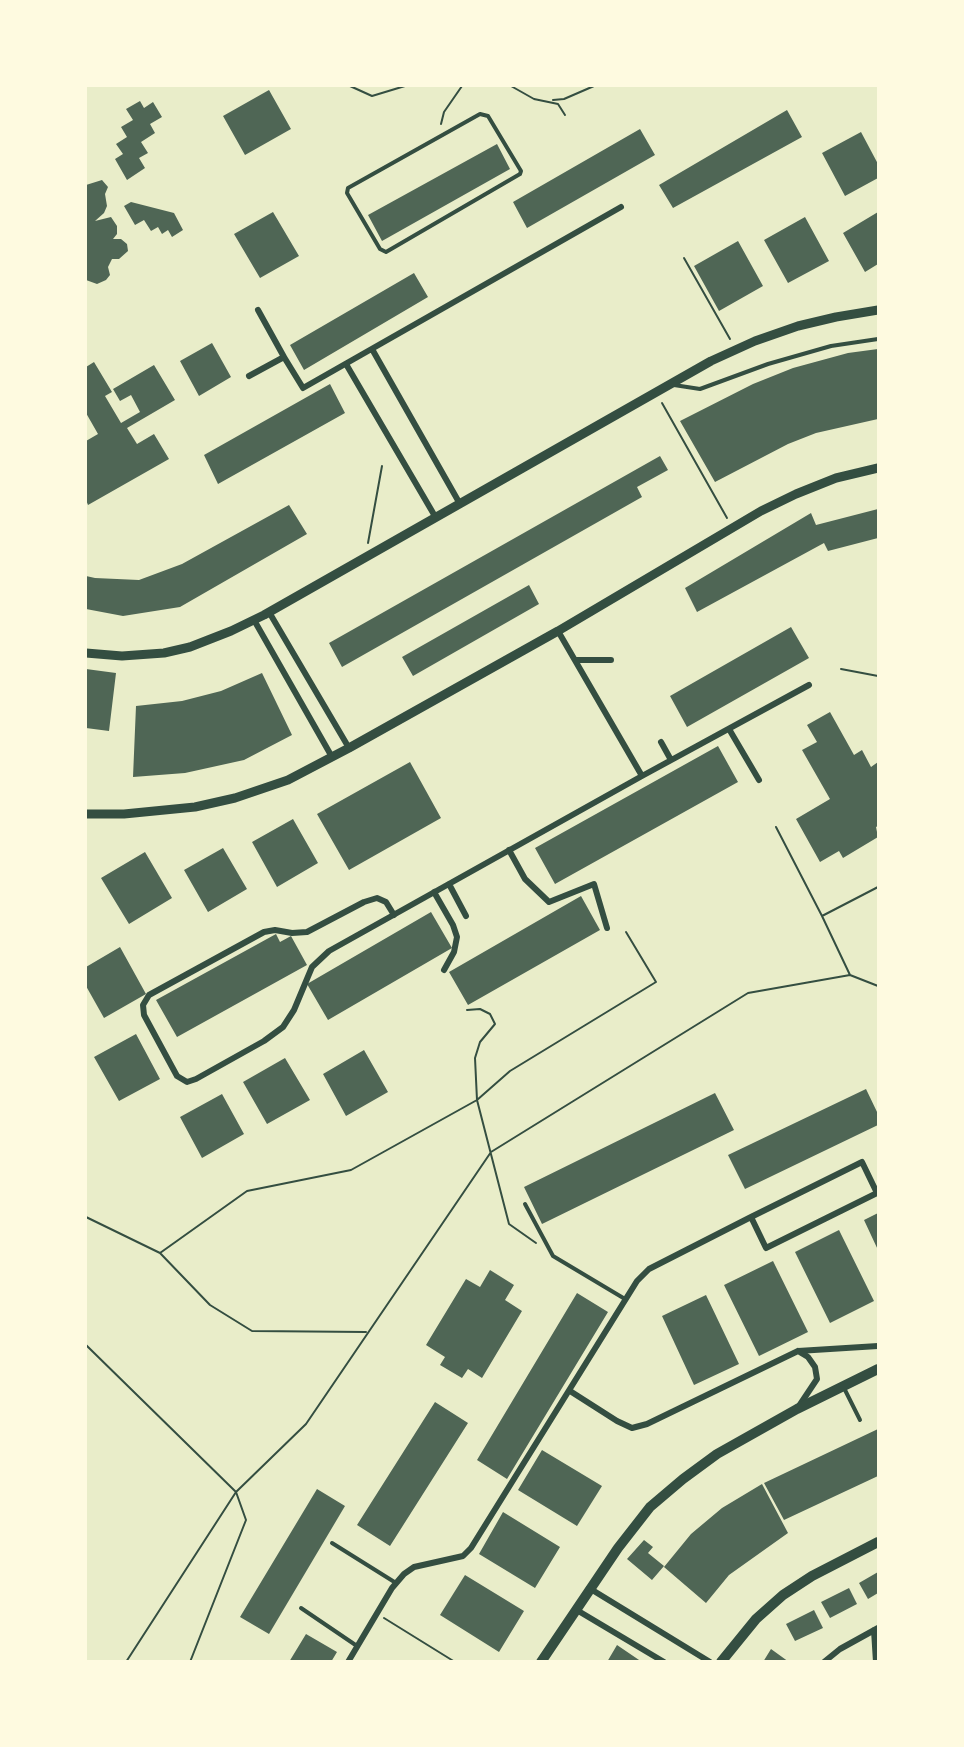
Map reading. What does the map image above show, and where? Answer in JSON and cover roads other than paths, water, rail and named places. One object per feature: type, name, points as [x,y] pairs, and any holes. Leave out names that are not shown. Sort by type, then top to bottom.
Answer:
[{"type":"main road","points":[[541,1662],[589,1588],[650,1507],[717,1454],[797,1409],[879,1369]]},
{"type":"main road","points":[[721,1662],[751,1624],[783,1595],[812,1576],[879,1542]]},
{"type":"street","points":[[258,310],[303,388],[621,207]]},
{"type":"street","points":[[86,653],[122,656],[164,653],[205,641],[254,620],[669,384],[735,350],[809,323],[879,310]]},
{"type":"street","points":[[372,349],[460,504]]},
{"type":"street","points":[[249,376],[284,357]]},
{"type":"street","points":[[346,364],[436,518]]},
{"type":"street","points":[[86,814],[180,809],[223,801],[281,783],[349,748],[558,631],[732,527],[779,502],[836,478],[879,468]]},
{"type":"street","points":[[269,612],[349,748]]},
{"type":"street","points":[[254,620],[332,757]]},
{"type":"street","points":[[558,631],[642,776]]},
{"type":"street","points":[[574,660],[611,660]]},
{"type":"street","points":[[394,915],[386,902],[377,898],[364,902],[307,932],[292,933],[275,930],[264,933],[149,995],[143,1005],[144,1015],[177,1076],[184,1081],[193,1080],[276,1033],[289,1019],[315,962],[329,951],[394,915],[670,760],[809,686]]},
{"type":"street","points":[[729,729],[759,780]]},
{"type":"street","points":[[661,742],[670,760]]},
{"type":"street","points":[[510,850],[525,879],[549,902],[594,884],[607,927]]},
{"type":"street","points":[[449,884],[466,916]]},
{"type":"street","points":[[435,892],[457,937],[454,952],[444,970]]},
{"type":"street","points":[[348,1662],[396,1583],[404,1574],[414,1567],[463,1556],[471,1548],[637,1281],[649,1269],[751,1217],[862,1162],[878,1193],[766,1248],[751,1217]]},
{"type":"street","points":[[570,1391],[632,1428],[646,1424],[798,1351],[879,1346]]},
{"type":"street","points":[[797,1409],[817,1379],[815,1367],[808,1357],[798,1351]]},
{"type":"street","points":[[589,1588],[710,1662]]},
{"type":"street","points":[[575,1609],[664,1662]]},
{"type":"street","points":[[824,1662],[840,1649],[876,1629],[876,1662]]},
{"type":"lane","points":[[483,114],[488,116],[521,171],[520,174],[495,190],[386,252],[375,241],[347,193],[351,184],[475,116],[483,114]]},
{"type":"lane","points":[[669,384],[700,388],[768,364],[831,346],[879,339]]},
{"type":"lane","points":[[525,1204],[553,1256],[626,1299]]},
{"type":"lane","points":[[843,1387],[860,1420]]},
{"type":"lane","points":[[332,1543],[396,1583]]},
{"type":"lane","points":[[301,1608],[357,1646]]}]
